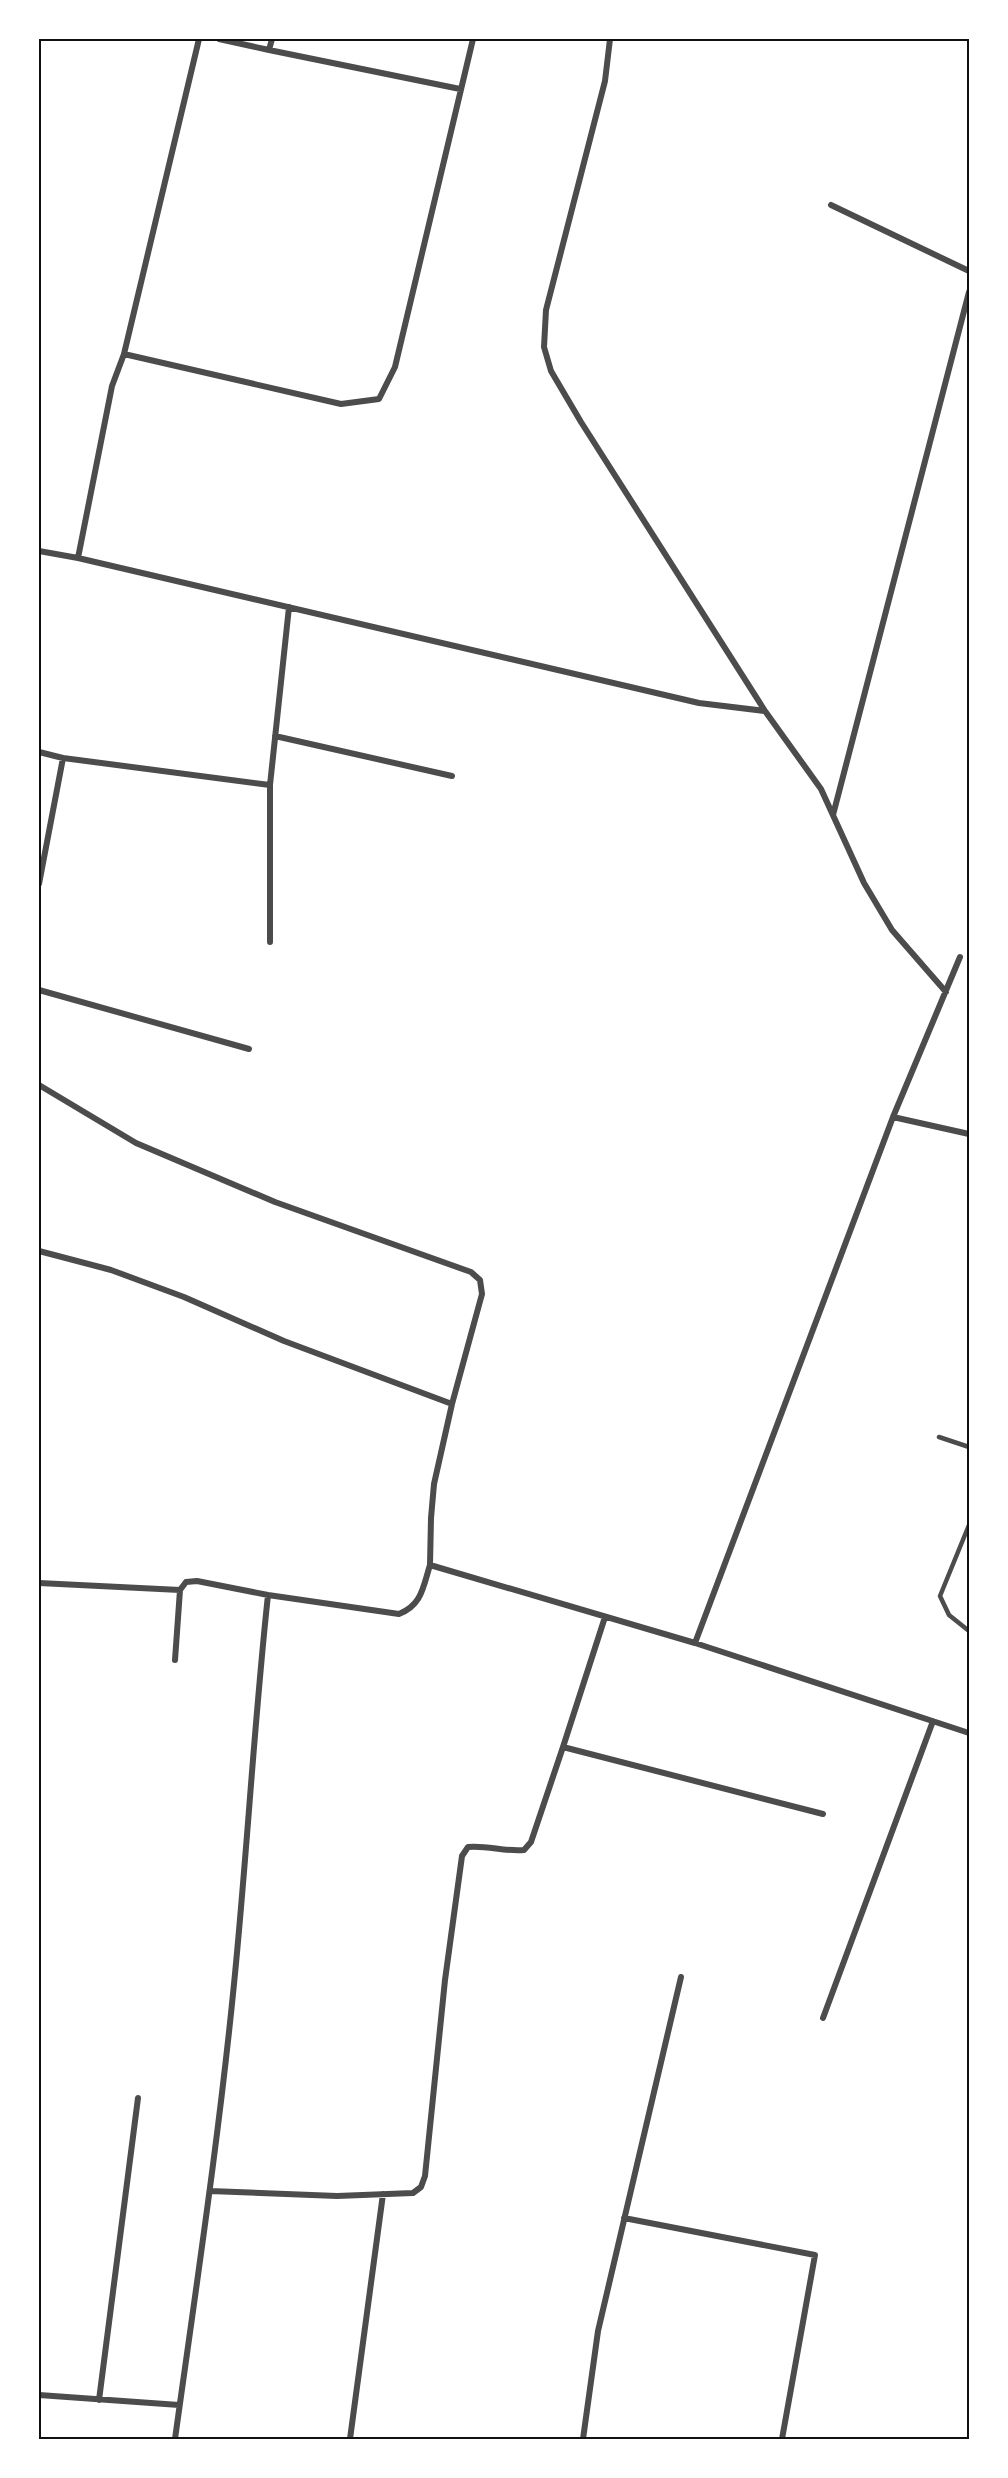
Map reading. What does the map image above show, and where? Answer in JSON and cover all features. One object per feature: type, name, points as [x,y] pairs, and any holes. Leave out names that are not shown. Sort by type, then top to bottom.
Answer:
[{"type":"street","points":[[78,558],[112,386],[123,354],[199,39]]},
{"type":"street","points":[[219,39],[460,89]]},
{"type":"street","points":[[269,50],[272,39]]},
{"type":"street","points":[[123,354],[341,404],[379,399],[395,367],[472,39]]},
{"type":"street","points":[[610,39],[605,81],[546,310],[544,347],[551,371],[765,711],[821,789],[864,883],[892,930],[946,992]]},
{"type":"street","points":[[831,205],[969,271]]},
{"type":"street","points":[[833,815],[969,292]]},
{"type":"street","points":[[39,551],[78,558],[699,703],[765,711]]},
{"type":"street","points":[[270,942],[270,785],[289,607]]},
{"type":"street","points":[[275,736],[452,777]]},
{"type":"street","points":[[39,752],[63,758],[270,785]]},
{"type":"street","points":[[39,884],[63,758]]},
{"type":"street","points":[[695,1643],[893,1117],[960,957]]},
{"type":"street","points":[[39,990],[249,1049]]},
{"type":"street","points":[[39,1085],[136,1143],[275,1202],[471,1272],[480,1280],[482,1294],[452,1404],[434,1484],[430,1565],[420,1596],[412,1609],[399,1614],[268,1595],[197,1581],[186,1582],[180,1590],[175,1660]]},
{"type":"street","points":[[893,1117],[969,1134]]},
{"type":"street","points":[[39,1251],[111,1270],[184,1297],[284,1341],[452,1404]]},
{"type":"street","points":[[430,1565],[695,1643],[969,1733]]},
{"type":"street","points":[[39,1583],[180,1590]]},
{"type":"street","points":[[175,2439],[210,2192],[234,1986],[251,1802],[256,1700],[268,1595]]},
{"type":"street","points":[[210,2192],[337,2196],[413,2193],[421,2187],[425,2176],[445,1980],[462,1856],[468,1847],[480,1846],[514,1851],[524,1850],[531,1842],[605,1617]]},
{"type":"street","points":[[823,2018],[933,1721]]},
{"type":"street","points":[[563,1747],[823,1814]]},
{"type":"street","points":[[583,2439],[598,2331],[681,1977]]},
{"type":"street","points":[[99,2400],[138,2098]]},
{"type":"street","points":[[350,2439],[383,2194]]},
{"type":"street","points":[[624,2218],[815,2255],[782,2439]]},
{"type":"street","points":[[39,2395],[179,2405]]},
{"type":"lane","points":[[939,1437],[969,1447]]},
{"type":"lane","points":[[969,1525],[940,1596],[949,1615],[969,1631]]}]
